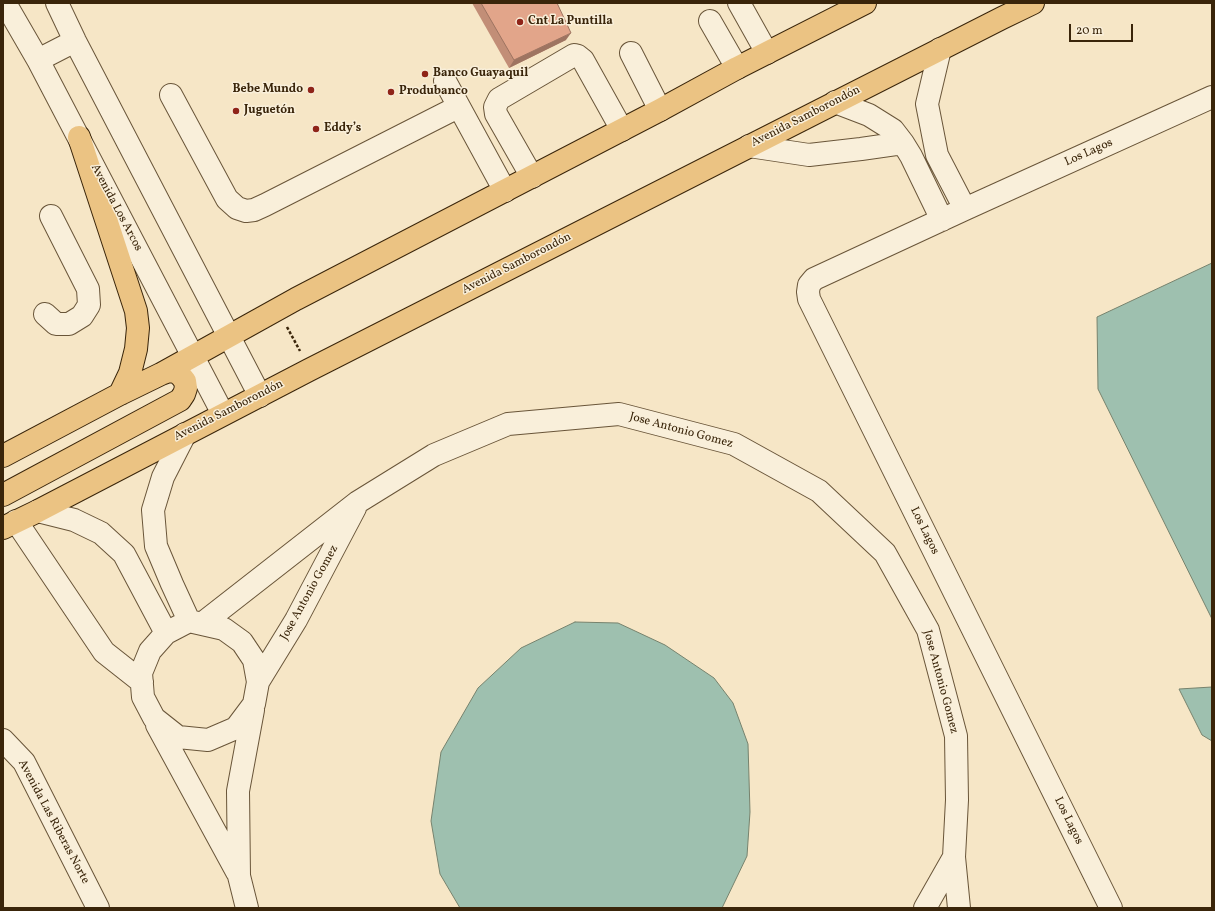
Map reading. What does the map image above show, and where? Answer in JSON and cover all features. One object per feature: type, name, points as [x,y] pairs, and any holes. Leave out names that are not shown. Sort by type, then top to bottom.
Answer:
[{"type":"highway","name":"Avenida Samborondón","points":[[9,525],[309,370],[835,102],[1033,3]]},
{"type":"highway","points":[[3,456],[161,374],[278,309],[622,130],[737,68],[863,4]]},
{"type":"highway","points":[[79,137],[136,311],[138,328],[136,349],[130,373],[120,394]]},
{"type":"highway","points":[[3,495],[180,400],[186,388],[185,381],[176,372],[169,371],[161,374]]},
{"type":"street","name":"Avenida Los Arcos","points":[[5,3],[38,60],[79,137],[223,414]]},
{"type":"street","points":[[57,3],[75,41],[260,396]]},
{"type":"street","points":[[739,3],[767,53]]},
{"type":"street","points":[[710,21],[737,68]]},
{"type":"street","points":[[38,60],[75,41]]},
{"type":"street","points":[[940,49],[927,104],[937,155],[965,209]]},
{"type":"street","points":[[631,53],[660,110]]},
{"type":"street","points":[[532,177],[496,114],[495,107],[499,99],[574,55],[583,60],[622,130]]},
{"type":"street","points":[[445,81],[505,191]]},
{"type":"street","points":[[171,95],[227,199],[237,208],[246,211],[254,210],[458,106]]},
{"type":"street","name":"Los Lagos","points":[[1111,908],[809,299],[808,292],[809,285],[814,279],[1212,97]]},
{"type":"street","points":[[835,102],[869,114],[893,130],[903,143],[916,166],[942,220]]},
{"type":"street","points":[[749,146],[809,155],[903,143]]},
{"type":"street","points":[[45,314],[56,324],[69,324],[82,316],[89,305],[88,289],[51,216]]},
{"type":"street","name":"Jose Antonio Gomez","points":[[196,622],[358,502],[434,455],[508,424],[619,414],[734,444],[819,491],[885,553],[928,630],[956,736],[957,800],[954,857],[959,908]]},
{"type":"street","points":[[185,434],[163,477],[153,510],[156,546],[172,584],[196,622]]},
{"type":"street","name":"Jose Antonio Gomez","points":[[258,682],[296,620],[358,502]]},
{"type":"street","points":[[38,511],[74,520],[101,533],[124,554],[166,633]]},
{"type":"street","points":[[9,525],[104,652],[142,682]]},
{"type":"street","points":[[239,876],[143,697],[141,673],[150,651],[166,633],[196,622],[224,629],[242,642],[254,660],[258,682],[238,791],[239,876],[247,908]]},
{"type":"street","points":[[154,718],[178,737],[208,740],[236,728],[254,704]]},
{"type":"street","name":"Avenida Las Riberas Norte","points":[[3,740],[24,762],[98,908]]},
{"type":"street","name":"Jose Antonio Gomez","points":[[925,908],[954,857]]},
{"type":"path","points":[[278,309],[309,370]]},
{"type":"shaded area","points":[[1212,263],[1212,619],[1098,389],[1097,317]]},
{"type":"shaded area","points":[[575,622],[618,623],[665,645],[714,678],[733,703],[748,744],[750,812],[747,856],[722,908],[460,908],[440,874],[431,821],[441,752],[478,688],[521,648]]},
{"type":"shaded area","points":[[1212,687],[1212,741],[1202,735],[1179,689]]},
{"type":"building","name":"Cnt La Puntilla","points":[[481,3],[557,3],[571,33],[514,60]]},
{"type":"place","name":"Cnt La Puntilla","points":[[520,22]]},
{"type":"place","name":"Banco Guayaquil","points":[[425,74]]},
{"type":"place","name":"Bebe Mundo","points":[[311,90]]},
{"type":"place","name":"Produbanco","points":[[391,92]]},
{"type":"place","name":"Juguetón","points":[[236,111]]},
{"type":"place","name":"Eddy’s","points":[[316,129]]}]
